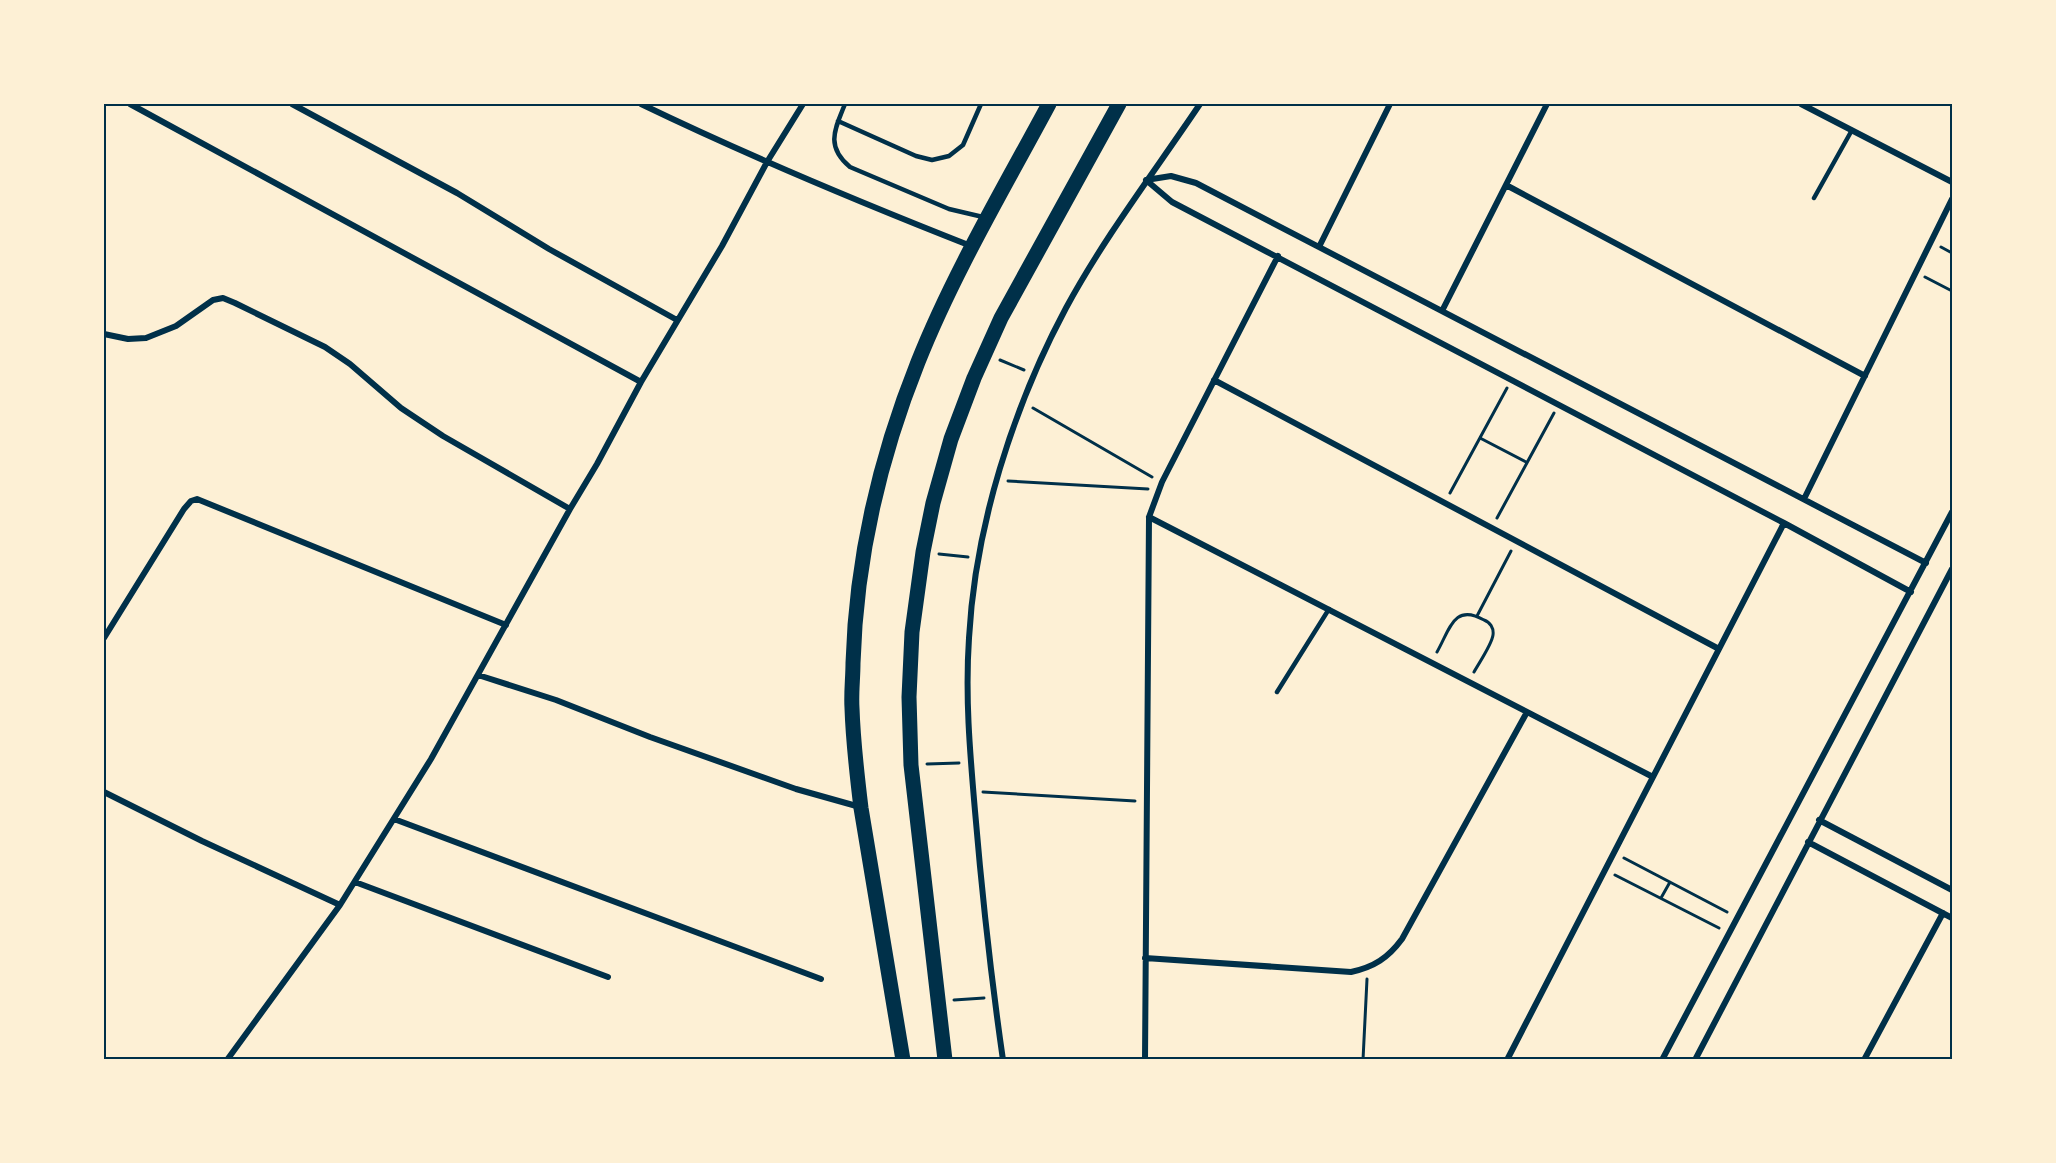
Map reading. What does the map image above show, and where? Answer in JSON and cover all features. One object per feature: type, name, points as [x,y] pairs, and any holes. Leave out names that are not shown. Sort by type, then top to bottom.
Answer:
[{"type":"main road","points":[[903,1059],[861,808],[852,706],[854,636],[862,566],[876,497],[917,363],[946,299],[1049,104]]},
{"type":"main road","points":[[945,1059],[911,765],[909,697],[912,632],[923,552],[933,502],[951,439],[984,354],[1001,318],[1119,104]]},
{"type":"street","points":[[130,104],[640,382]]},
{"type":"street","points":[[292,104],[457,193],[549,249],[677,320]]},
{"type":"street","points":[[641,104],[767,162],[973,247]]},
{"type":"street","points":[[227,1059],[340,905],[431,759],[597,464],[640,382],[722,246],[767,162],[802,104]]},
{"type":"street","points":[[1003,1059],[994,997],[970,763],[967,692],[969,637],[985,528],[998,480],[1034,374],[1066,309],[1091,264],[1146,180],[1200,104]]},
{"type":"street","points":[[1320,247],[1390,104]]},
{"type":"street","points":[[1442,311],[1547,104]]},
{"type":"street","points":[[1801,104],[1953,182]]},
{"type":"street","points":[[1146,180],[1165,177],[1184,178],[1926,563]]},
{"type":"street","points":[[1146,180],[1162,196],[1172,202],[1512,379],[1911,592]]},
{"type":"street","points":[[1506,185],[1865,376]]},
{"type":"street","points":[[1804,499],[1953,199]]},
{"type":"street","points":[[1145,1059],[1149,517],[1158,490],[1278,256]]},
{"type":"street","points":[[104,334],[128,339],[146,338],[176,326],[213,300],[223,298],[325,347],[350,364],[400,408],[443,436],[570,509]]},
{"type":"street","points":[[1214,380],[1719,648]]},
{"type":"street","points":[[104,638],[184,509],[191,501],[197,499],[506,625]]},
{"type":"street","points":[[1662,1059],[1953,512]]},
{"type":"street","points":[[1149,517],[1653,777]]},
{"type":"street","points":[[1507,1059],[1784,523]]},
{"type":"street","points":[[1695,1059],[1953,568]]},
{"type":"street","points":[[478,675],[556,700],[650,737],[796,789],[861,808]]},
{"type":"street","points":[[1145,958],[1351,972],[1367,969],[1381,961],[1402,939],[1527,712]]},
{"type":"street","points":[[104,792],[202,841],[340,905]]},
{"type":"street","points":[[394,819],[820,979]]},
{"type":"street","points":[[1819,820],[1952,890]]},
{"type":"street","points":[[1808,842],[1953,918]]},
{"type":"street","points":[[355,882],[608,977]]},
{"type":"street","points":[[1864,1059],[1943,913]]},
{"type":"lane","points":[[845,104],[835,129],[835,146],[838,154],[850,167],[949,209],[989,217]]},
{"type":"lane","points":[[838,122],[924,159],[941,159],[963,145],[981,104]]},
{"type":"lane","points":[[1814,198],[1852,130]]},
{"type":"lane","points":[[1277,692],[1329,609]]},
{"type":"path","points":[[1916,272],[1953,291]]},
{"type":"path","points":[[984,354],[1034,374]]},
{"type":"path","points":[[1445,503],[1512,379]]},
{"type":"path","points":[[1024,403],[1162,482]]},
{"type":"path","points":[[1492,528],[1559,404]]},
{"type":"path","points":[[1480,438],[1527,463]]},
{"type":"path","points":[[998,480],[1158,490]]},
{"type":"path","points":[[1477,616],[1516,541]]},
{"type":"path","points":[[923,552],[979,559]]},
{"type":"path","points":[[1431,662],[1455,618],[1470,613],[1488,621],[1494,635],[1469,681]]},
{"type":"path","points":[[911,765],[970,763]]},
{"type":"path","points":[[974,792],[1146,801]]},
{"type":"path","points":[[1614,854],[1738,918]]},
{"type":"path","points":[[1606,870],[1730,933]]},
{"type":"path","points":[[1661,898],[1670,882]]},
{"type":"path","points":[[1363,1059],[1367,969]]},
{"type":"path","points":[[938,1002],[994,997]]}]
